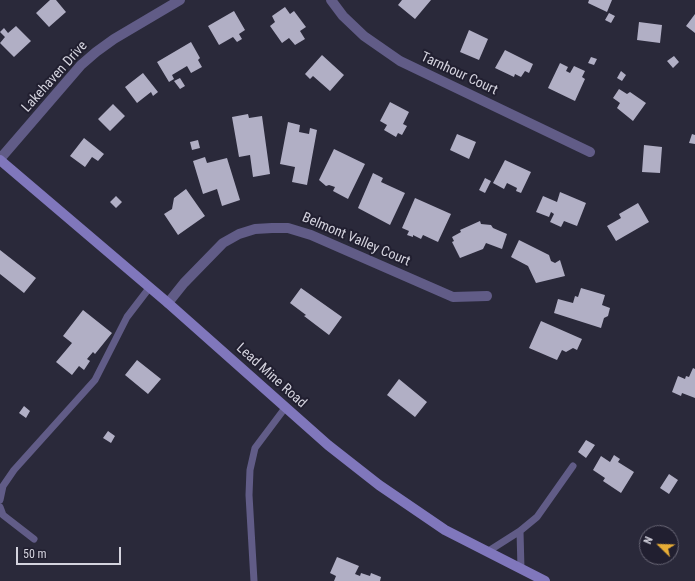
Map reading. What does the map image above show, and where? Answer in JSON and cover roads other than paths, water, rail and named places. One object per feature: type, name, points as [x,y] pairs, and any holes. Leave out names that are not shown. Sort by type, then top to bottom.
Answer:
[{"type":"main road","name":"Lead Mine Road","points":[[0,159],[150,286],[285,408],[379,486],[445,530],[545,581]]},
{"type":"street","name":"Lakehaven Drive","points":[[0,159],[80,67],[96,52],[114,39],[180,0]]},
{"type":"street","name":"Tarnhour Court","points":[[331,0],[343,16],[364,36],[400,61],[590,152]]},
{"type":"street","name":"Belmont Valley Court","points":[[168,303],[184,283],[223,243],[239,234],[255,229],[272,228],[288,228],[311,235],[453,296],[487,296]]},
{"type":"lane","points":[[0,500],[3,486],[14,470],[95,380],[127,317],[150,286]]},
{"type":"lane","points":[[254,581],[249,495],[250,470],[255,448],[285,408]]},
{"type":"lane","points":[[487,552],[520,531],[537,517],[573,466]]},
{"type":"lane","points":[[0,507],[3,515],[34,539]]},
{"type":"lane","points":[[520,531],[521,569]]}]
